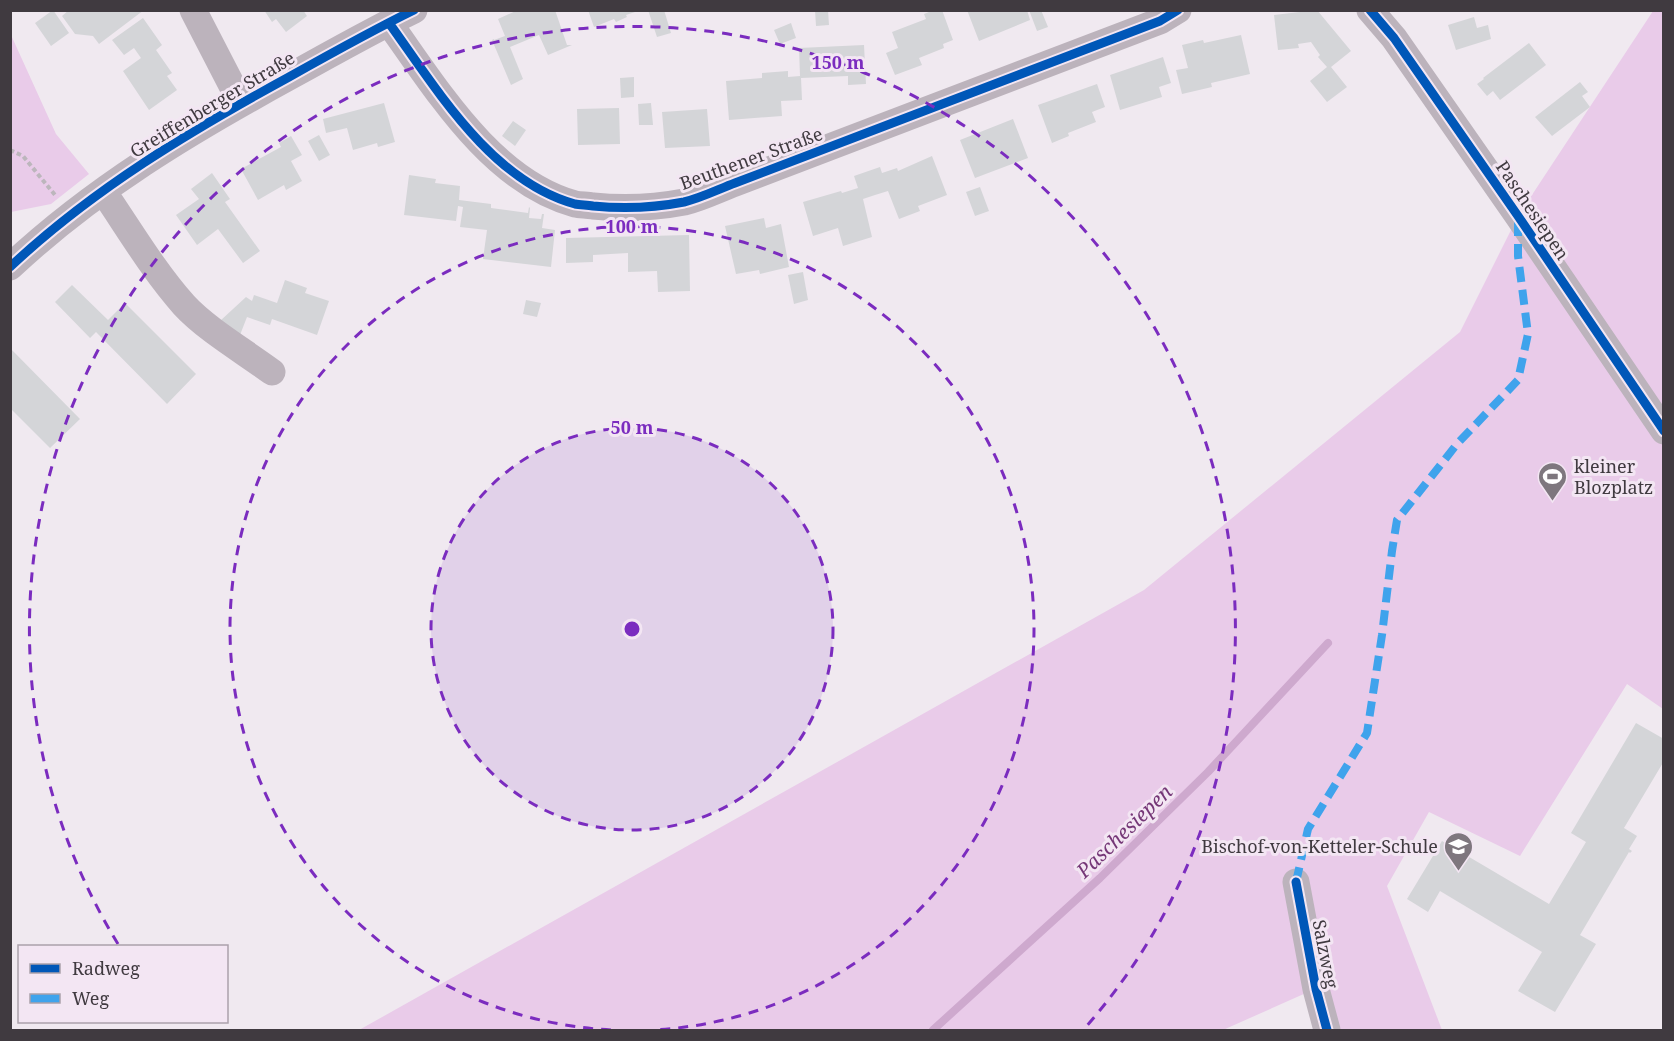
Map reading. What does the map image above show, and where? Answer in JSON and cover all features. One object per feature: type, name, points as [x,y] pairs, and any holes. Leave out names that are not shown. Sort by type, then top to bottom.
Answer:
[{"type":"street","points":[[193,10],[241,103]]},
{"type":"street","name":"Greiffenberger Straße","points":[[10,267],[71,214],[173,142],[414,10]]},
{"type":"street","name":"Beuthener Straße","points":[[389,22],[449,106],[491,154],[520,177],[549,194],[576,204],[645,208],[686,201],[735,183],[1160,21],[1179,10]]},
{"type":"street","name":"Paschesiepen","points":[[1371,10],[1394,38],[1518,216],[1664,431]]},
{"type":"street","points":[[103,191],[185,306],[214,331],[272,372]]},
{"type":"street","name":"Salzweg","points":[[1296,882],[1316,989],[1328,1030]]},
{"type":"path","points":[[10,150],[23,156],[71,214]]},
{"type":"shaded area","points":[[1653,11],[1663,11],[1663,709],[1627,684],[1520,856],[1429,812],[1387,886],[1442,1030],[1327,1030],[1315,989],[1223,1030],[359,1030],[1144,590],[1460,332],[1518,216]]},
{"type":"shaded area","points":[[11,35],[56,134],[89,174],[51,204],[11,212]]},
{"type":"building","points":[[53,10],[69,33],[51,46],[35,23]]},
{"type":"building","points":[[69,10],[144,10],[99,44],[93,36],[75,34],[62,16]]},
{"type":"building","points":[[264,10],[303,10],[307,16],[286,32],[276,19],[272,22]]},
{"type":"building","points":[[518,10],[555,10],[567,45],[572,45],[548,55],[539,35],[510,47],[523,79],[511,85],[492,40],[505,36],[498,19]]},
{"type":"building","points":[[588,10],[638,11],[616,22],[614,19],[594,27]]},
{"type":"building","points":[[648,10],[664,10],[671,33],[657,37]]},
{"type":"building","points":[[815,10],[828,10],[829,25],[816,26]]},
{"type":"building","points":[[942,10],[953,40],[943,44],[944,48],[919,58],[922,65],[895,75],[886,53],[898,48],[892,32],[926,19],[924,14]]},
{"type":"building","points":[[967,10],[1027,10],[1030,20],[979,41]]},
{"type":"building","points":[[1029,10],[1041,10],[1048,27],[1037,31]]},
{"type":"building","points":[[1317,10],[1351,51],[1331,67],[1347,87],[1327,102],[1310,81],[1327,67],[1318,57],[1320,55],[1311,42],[1298,44],[1299,48],[1278,50],[1274,15]]},
{"type":"building","points":[[1474,17],[1477,28],[1488,25],[1491,39],[1456,50],[1448,25]]},
{"type":"building","points":[[143,18],[162,45],[156,50],[172,73],[167,76],[177,90],[149,110],[123,71],[141,58],[134,48],[124,55],[112,40]]},
{"type":"building","points":[[791,23],[796,38],[780,44],[774,30]]},
{"type":"building","points":[[1241,35],[1250,74],[1211,83],[1212,87],[1182,94],[1176,70],[1188,68],[1182,45]]},
{"type":"building","points":[[1529,43],[1546,65],[1500,100],[1493,91],[1487,96],[1477,84]]},
{"type":"building","points":[[864,45],[866,84],[848,85],[848,76],[801,78],[802,100],[781,101],[782,116],[729,120],[726,81],[762,78],[762,73],[788,71],[788,77],[800,76],[799,48]]},
{"type":"building","points":[[1163,57],[1171,83],[1159,87],[1162,97],[1120,110],[1110,75]]},
{"type":"building","points":[[634,77],[634,97],[621,98],[620,78]]},
{"type":"building","points":[[1580,82],[1588,92],[1582,96],[1590,107],[1552,136],[1535,117]]},
{"type":"building","points":[[1097,84],[1105,107],[1092,112],[1096,122],[1068,133],[1069,136],[1052,143],[1038,105]]},
{"type":"building","points":[[384,103],[395,142],[378,147],[377,143],[353,150],[347,128],[326,133],[323,119]]},
{"type":"building","points":[[651,103],[653,125],[639,125],[638,104]]},
{"type":"building","points":[[619,108],[620,144],[578,145],[577,109]]},
{"type":"building","points":[[707,109],[710,146],[665,148],[662,112]]},
{"type":"building","points":[[1013,119],[1028,158],[975,178],[960,140]]},
{"type":"building","points":[[513,121],[526,130],[515,146],[502,136]]},
{"type":"building","points":[[319,135],[330,155],[319,161],[308,141]]},
{"type":"building","points":[[291,136],[302,155],[291,161],[302,181],[286,190],[284,185],[258,200],[241,169],[281,147],[279,143]]},
{"type":"building","points":[[932,156],[947,195],[918,206],[920,211],[899,219],[888,191],[863,199],[872,237],[843,246],[838,228],[813,236],[803,202],[858,188],[854,176],[880,167],[882,173],[897,168],[898,171]]},
{"type":"building","points":[[212,173],[230,199],[225,202],[260,251],[243,263],[218,229],[197,245],[176,215],[199,199],[191,189]]},
{"type":"building","points":[[409,175],[436,179],[435,183],[460,186],[459,200],[491,204],[491,208],[528,213],[529,207],[529,218],[541,219],[544,214],[542,228],[555,230],[551,267],[483,259],[487,230],[460,227],[463,207],[458,206],[456,221],[404,215]]},
{"type":"building","points":[[980,187],[989,211],[975,216],[966,192]]},
{"type":"building","points":[[764,218],[766,228],[781,224],[789,267],[760,274],[759,270],[736,274],[725,226]]},
{"type":"building","points":[[689,235],[690,291],[658,292],[657,271],[628,272],[628,253],[593,255],[593,262],[566,263],[566,238]]},
{"type":"building","points":[[803,272],[808,300],[794,304],[788,275]]},
{"type":"building","points":[[285,280],[307,288],[305,293],[329,301],[317,335],[272,319],[270,325],[247,317],[240,335],[220,321],[246,297],[252,301],[254,295],[277,303]]},
{"type":"building","points":[[72,285],[108,320],[125,303],[196,374],[167,404],[96,332],[90,338],[55,302]]},
{"type":"building","points":[[526,300],[541,303],[537,317],[523,314]]},
{"type":"building","points":[[10,348],[80,419],[50,448],[10,408]]},
{"type":"building","name":"Bischof-von-Ketteler-Schule","points":[[1636,723],[1664,739],[1664,761],[1624,828],[1637,836],[1629,849],[1632,851],[1629,852],[1580,935],[1596,944],[1555,1012],[1518,991],[1542,952],[1440,891],[1428,912],[1407,899],[1442,841],[1549,904],[1586,842],[1571,833]]},
{"type":"waterway","name":"Paschesiepen","points":[[933,1030],[1100,878],[1208,772],[1328,643]]},
{"type":"marked path","points":[[1296,882],[1308,829],[1367,733],[1397,520],[1457,444],[1518,380],[1528,334],[1518,256],[1518,217]]},
{"type":"cycle path","points":[[10,267],[75,212],[179,140],[252,97],[414,10]]},
{"type":"cycle path","points":[[389,23],[446,103],[492,154],[517,175],[545,192],[575,204],[627,208],[661,206],[697,198],[1160,21],[1178,10]]},
{"type":"cycle path","points":[[1370,10],[1394,38],[1664,431]]},
{"type":"cycle path","points":[[1296,882],[1316,989],[1327,1030]]},
{"type":"place","name":"kleiner Blozplatz","points":[[1553,502]]},
{"type":"place","name":"Bischof-von-Ketteler-Schule","points":[[1459,872]]}]
